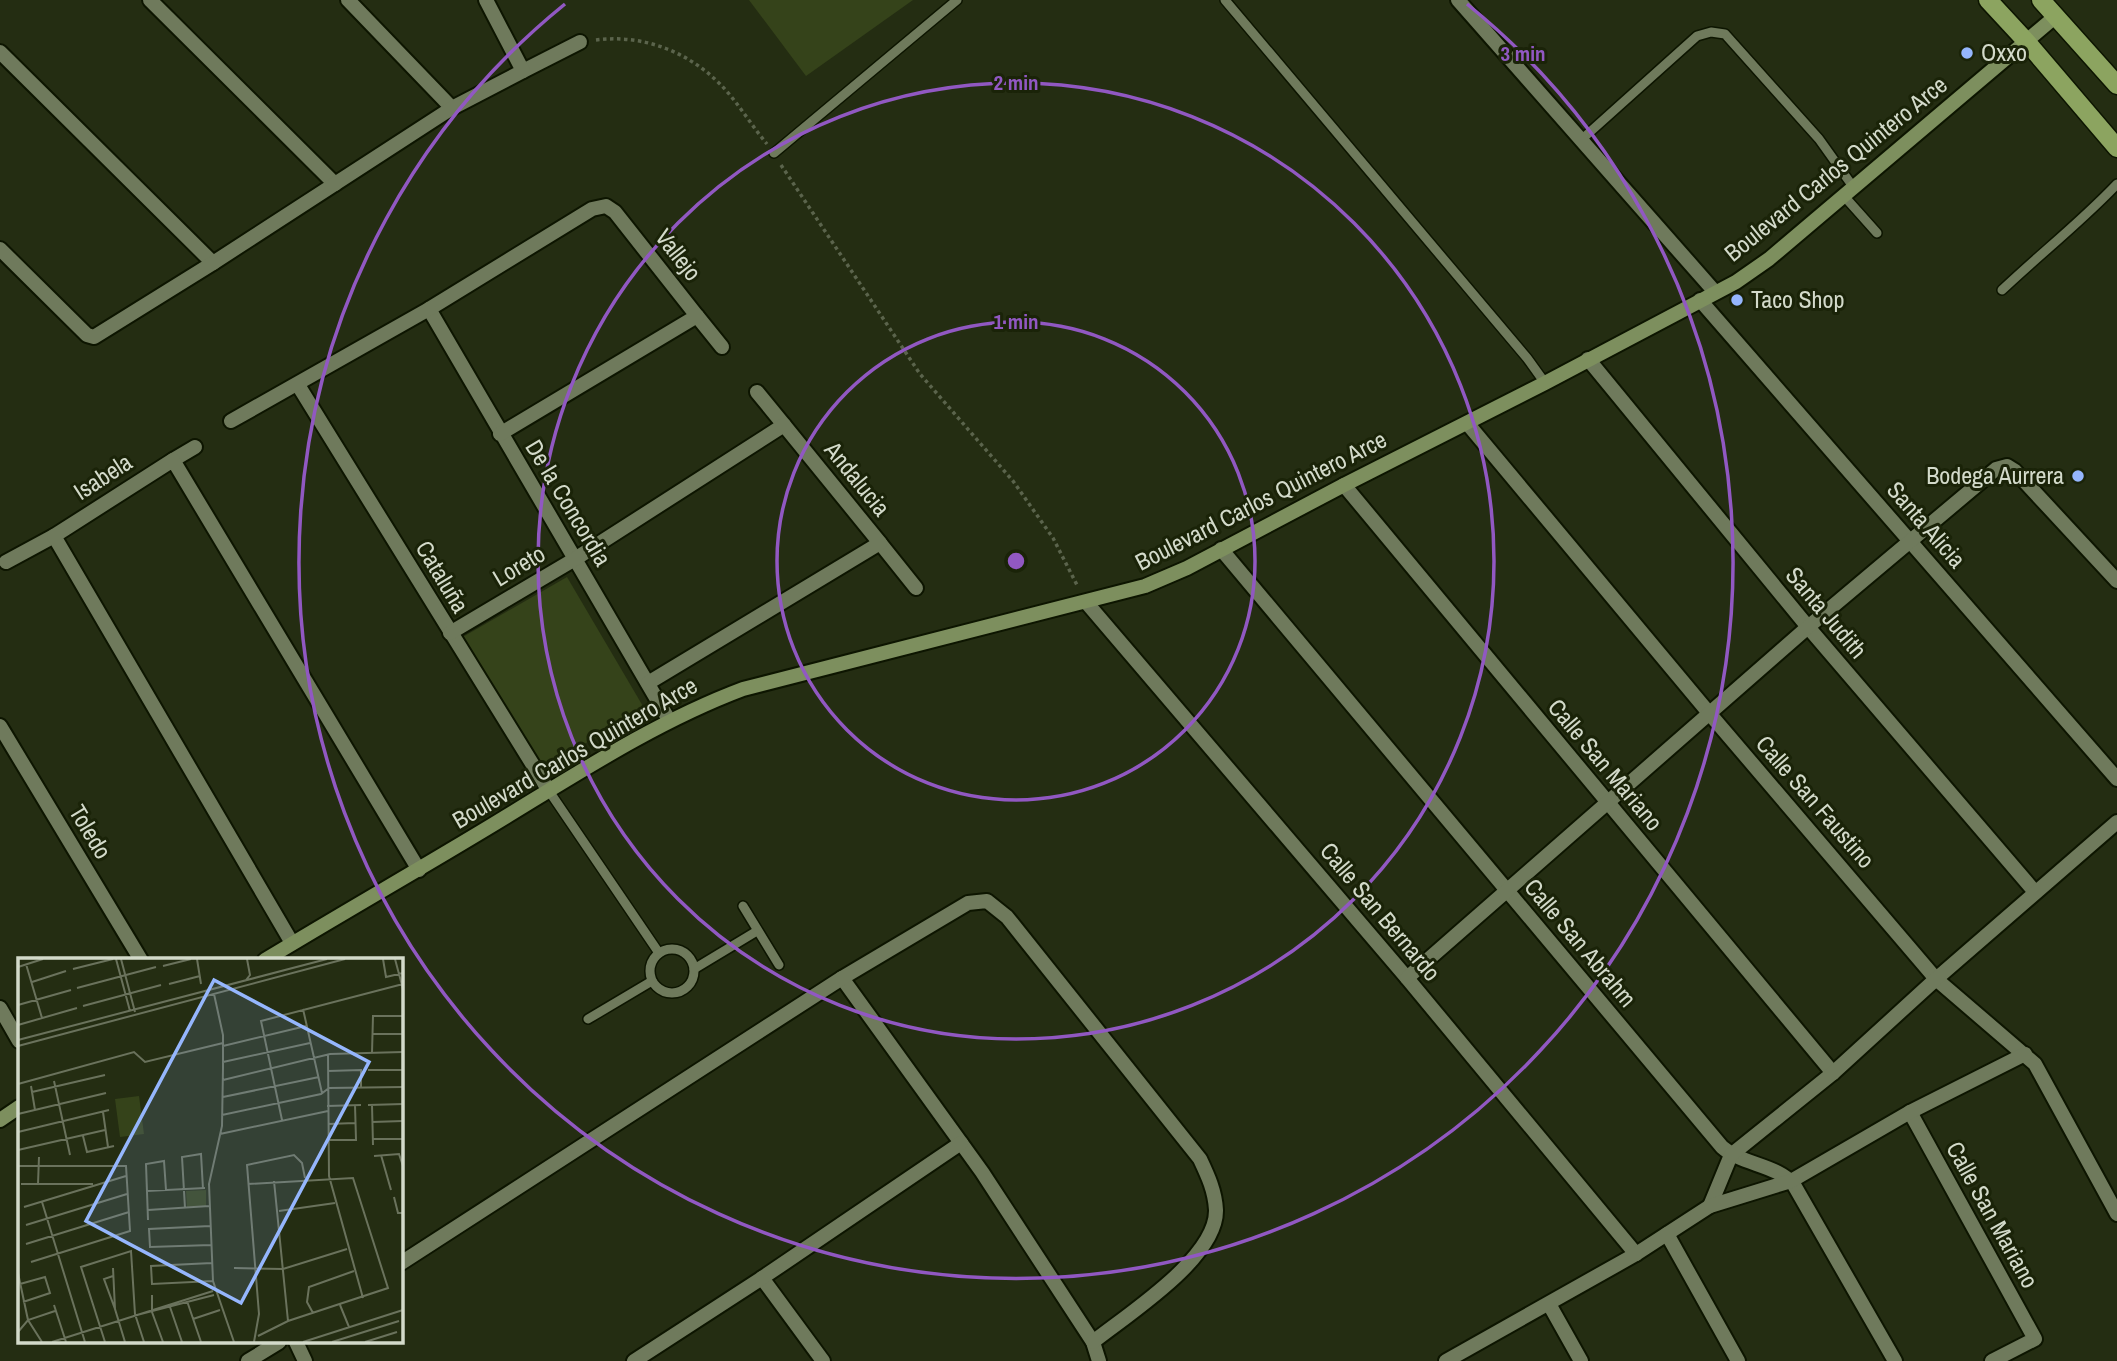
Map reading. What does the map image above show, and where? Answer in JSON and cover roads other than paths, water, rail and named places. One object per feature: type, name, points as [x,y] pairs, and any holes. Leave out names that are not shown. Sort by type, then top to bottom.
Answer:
[{"type":"main road","points":[[1988,0],[2117,148]]},
{"type":"main road","points":[[2041,0],[2117,85]]},
{"type":"street","points":[[150,0],[335,184]]},
{"type":"street","points":[[348,0],[452,108]]},
{"type":"street","points":[[486,0],[523,71]]},
{"type":"street","points":[[1458,0],[1716,292]]},
{"type":"street","name":"Boulevard Carlos Quintero Arce","points":[[267,958],[669,720],[699,705],[743,689],[1145,586],[1187,568],[1545,383],[1716,292],[1769,259],[2056,16]]},
{"type":"street","points":[[0,249],[91,337],[214,262],[452,108],[580,42]]},
{"type":"street","points":[[0,52],[214,262]]},
{"type":"street","name":"Vallejo","points":[[429,309],[601,206],[615,212],[697,316],[500,434]]},
{"type":"street","name":"Santa Alicia","points":[[1700,300],[2117,779]]},
{"type":"street","points":[[231,421],[429,309]]},
{"type":"street","name":"De la Concordia","points":[[429,309],[669,720]]},
{"type":"street","points":[[697,316],[722,347]]},
{"type":"street","name":"Santa Judith","points":[[1588,359],[1808,627],[2035,892]]},
{"type":"street","name":"Cataluña","points":[[298,385],[549,791]]},
{"type":"street","name":"Andalucia","points":[[648,683],[880,543],[757,393]]},
{"type":"street","name":"Calle San Faustino","points":[[1466,423],[1936,979],[2035,1064],[2117,1214]]},
{"type":"street","points":[[575,559],[784,425]]},
{"type":"street","name":"Isabela","points":[[6,562],[54,536],[195,447]]},
{"type":"street","points":[[173,460],[419,870]]},
{"type":"street","points":[[1407,978],[1808,627],[1996,469],[2007,466],[2015,471],[2117,581]]},
{"type":"street","name":"Calle San Mariano","points":[[1344,485],[1833,1073]]},
{"type":"street","points":[[54,536],[292,943]]},
{"type":"street","points":[[880,543],[916,589]]},
{"type":"street","name":"Calle San Abrahm","points":[[1221,549],[1717,1142],[1731,1155],[1781,1174],[1791,1181]]},
{"type":"street","name":"Loreto","points":[[450,633],[575,559]]},
{"type":"street","name":"Calle San Bernardo","points":[[1086,602],[1407,978],[1636,1254]]},
{"type":"street","name":"Toledo","points":[[0,726],[140,958]]},
{"type":"street","points":[[1710,1206],[1731,1155],[1833,1073],[1936,979],[2117,822]]},
{"type":"street","points":[[402,1263],[842,978],[968,904],[988,901],[1007,917],[1199,1159],[1212,1185],[1216,1213],[1208,1238],[1186,1269],[1093,1342]]},
{"type":"street","points":[[842,978],[961,1143],[1093,1342],[1099,1361]]},
{"type":"street","points":[[0,1008],[18,1039]]},
{"type":"street","points":[[1446,1361],[1636,1254],[1710,1206],[1791,1181],[1910,1112],[2025,1054]]},
{"type":"street","points":[[0,1120],[18,1108]]},
{"type":"street","name":"Calle San Mariano","points":[[1910,1112],[2035,1339],[1992,1361]]},
{"type":"street","points":[[634,1361],[961,1143]]},
{"type":"street","points":[[1791,1181],[1895,1361]]},
{"type":"street","points":[[1667,1234],[1738,1361]]},
{"type":"street","points":[[762,1278],[823,1361]]},
{"type":"street","points":[[1549,1304],[1581,1361]]},
{"type":"street","points":[[248,1361],[276,1344]]},
{"type":"street","points":[[297,1344],[305,1361]]},
{"type":"lane","points":[[774,153],[957,0]]},
{"type":"lane","points":[[1225,0],[1527,358],[1545,383]]},
{"type":"lane","points":[[1581,140],[1697,36],[1711,32],[1725,34],[1819,139],[1849,192],[1877,233]]},
{"type":"lane","points":[[2002,290],[2090,213],[2117,184]]},
{"type":"lane","points":[[549,791],[659,953]]},
{"type":"lane","points":[[743,906],[779,965]]},
{"type":"lane","points":[[694,969],[757,931]]},
{"type":"lane","points":[[666,949],[681,951],[687,955],[694,969],[690,984],[678,992],[663,991],[652,981],[650,965],[659,953],[666,949]]},
{"type":"lane","points":[[588,1019],[652,981]]},
{"type":"place","name":"Oxxo","points":[[1967,53]]},
{"type":"place","name":"Taco Shop","points":[[1737,300]]},
{"type":"place","name":"Bodega Aurrera","points":[[2078,476]]}]
